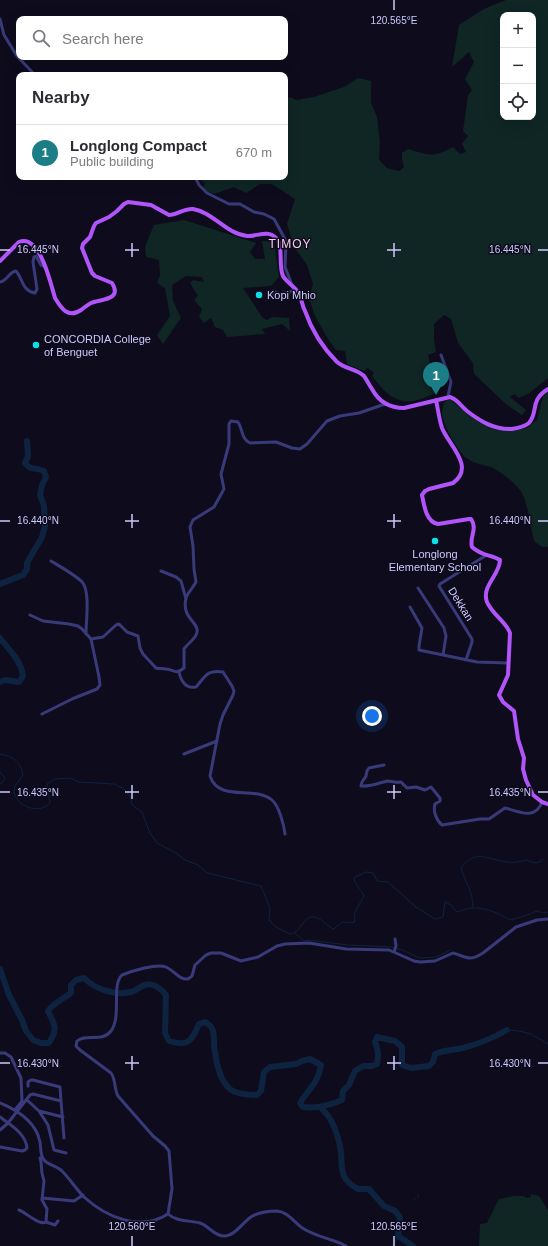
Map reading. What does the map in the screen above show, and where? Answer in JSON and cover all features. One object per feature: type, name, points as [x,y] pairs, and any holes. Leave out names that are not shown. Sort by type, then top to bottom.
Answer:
[{"type":"main road","points":[[0,262],[15,245],[22,241],[28,241],[38,252],[46,267],[55,298],[64,311],[68,313],[77,312],[93,302],[111,298],[115,290],[114,286],[109,281],[95,276],[92,273],[82,248],[83,244],[90,237],[96,223],[117,211],[124,204],[132,202],[154,206],[165,214],[170,215],[186,209],[193,209],[209,215],[226,227],[241,234],[249,236],[262,233],[273,235],[277,238],[279,243],[281,272],[287,281],[295,288],[314,334],[342,366],[364,376],[375,394],[384,404],[396,408],[404,408],[448,396],[453,398],[467,411],[487,424],[493,427],[512,429],[528,423],[539,396],[548,389]]},
{"type":"main road","points":[[436,400],[442,428],[460,456],[461,472],[453,482],[425,491],[422,495],[423,502],[429,519],[434,523],[438,524],[472,519],[475,528],[471,539],[472,547],[485,556],[494,557],[500,560],[486,595],[487,602],[492,611],[510,630],[508,675],[499,693],[503,702],[514,711],[518,739],[524,758],[523,769],[530,792],[542,802],[548,804]]},
{"type":"street","points":[[0,19],[4,35],[16,54]]},
{"type":"street","points":[[21,60],[32,72]]},
{"type":"street","points":[[196,180],[207,193],[230,204],[240,204],[254,212],[264,214],[274,219],[285,239],[285,267],[295,288],[280,294],[273,291],[273,297]]},
{"type":"street","points":[[0,282],[13,271],[16,271],[23,286],[29,291],[35,293],[37,290],[33,262],[34,257],[36,256],[41,265],[46,267]]},
{"type":"street","points":[[441,355],[451,382],[448,396]]},
{"type":"street","points":[[186,598],[196,582],[190,527],[193,520],[214,507],[224,489],[222,470],[229,444],[229,424],[231,421],[238,422],[241,426],[244,438],[250,443],[276,442],[292,448],[300,449],[307,444],[327,421],[340,416],[359,413],[384,404]]},
{"type":"street","name":"Dekkan","points":[[466,660],[472,639],[439,586],[485,556]]},
{"type":"street","points":[[51,561],[71,574],[84,585],[86,596],[86,634]]},
{"type":"street","points":[[91,639],[103,637],[119,624],[127,632],[138,636],[140,648],[154,666],[175,672],[179,672],[184,668],[184,649],[197,634],[196,626],[186,615],[186,598],[181,582],[161,571]]},
{"type":"street","points":[[418,588],[444,628],[446,636],[443,655]]},
{"type":"street","points":[[410,607],[422,628],[419,650],[477,662],[508,664]]},
{"type":"street","points":[[30,615],[43,620],[78,626],[91,639],[100,685],[92,692],[65,702],[42,714]]},
{"type":"street","points":[[179,672],[183,684],[194,688],[207,674],[217,671],[224,673],[234,691],[223,715],[210,776],[212,782],[223,790],[263,795],[272,800],[281,818],[285,834]]},
{"type":"street","points":[[184,754],[217,741]]},
{"type":"street","points":[[384,765],[371,766],[366,771],[366,776],[362,781],[361,786],[369,786],[390,781],[396,783],[401,782],[407,788],[416,787],[425,790],[431,786],[440,798],[440,801],[435,804],[434,810],[436,817],[442,825],[489,819],[505,808],[527,814],[534,812],[541,806],[542,802]]},
{"type":"street","points":[[168,1214],[172,1189],[169,1151],[153,1136],[118,1096],[114,1078],[111,1073],[76,1046],[78,1040],[100,1038],[111,1031],[115,1023],[117,1011],[116,998],[119,978],[122,974],[158,966],[168,968],[180,978],[188,979],[192,976],[197,962],[206,955],[214,952],[226,954],[241,961],[258,957],[281,945],[309,943],[346,949],[395,949],[414,961],[420,962],[435,961],[453,953],[467,958],[474,958],[487,950],[516,927],[537,920],[548,919]]},
{"type":"street","points":[[395,939],[395,949]]},
{"type":"street","points":[[0,1053],[11,1057],[22,1078],[22,1101],[8,1123],[0,1130]]},
{"type":"street","points":[[28,1086],[28,1082],[33,1080],[60,1087],[64,1138]]},
{"type":"street","points":[[16,1110],[27,1100],[30,1095],[33,1094],[61,1101]]},
{"type":"street","points":[[27,1100],[39,1111],[48,1125],[54,1150],[66,1153]]},
{"type":"street","points":[[0,1103],[16,1110],[30,1124],[38,1135],[41,1154],[45,1162],[61,1170],[83,1196],[112,1216],[125,1221],[152,1221],[168,1214]]},
{"type":"street","points":[[39,1111],[62,1116]]},
{"type":"street","points":[[0,1117],[22,1136],[27,1148],[22,1151],[0,1147]]},
{"type":"street","points":[[40,1158],[44,1181],[42,1198],[48,1209],[46,1222]]},
{"type":"street","points":[[42,1198],[74,1201],[83,1196]]},
{"type":"street","points":[[18,1210],[27,1214],[39,1223],[43,1224],[46,1222],[55,1225],[58,1221]]},
{"type":"street","points":[[168,1214],[180,1220],[200,1223],[207,1226],[219,1235],[227,1235],[236,1230],[253,1216],[265,1211],[280,1212],[288,1214],[298,1225],[310,1232],[346,1246]]},
{"type":"green space","points":[[506,0],[548,0],[548,378],[528,394],[519,398],[514,394],[510,397],[526,410],[522,415],[506,404],[474,374],[473,363],[458,343],[451,319],[444,315],[434,324],[436,352],[428,355],[430,363],[446,378],[433,384],[434,394],[413,401],[394,398],[380,386],[372,376],[374,373],[368,368],[364,371],[347,364],[345,351],[336,350],[328,339],[315,316],[309,298],[313,284],[307,265],[294,247],[287,224],[295,199],[272,184],[260,184],[246,193],[234,187],[214,194],[203,189],[205,183],[200,180],[288,180],[288,98],[290,97],[296,100],[314,97],[344,87],[358,78],[371,81],[371,103],[377,117],[380,143],[379,160],[387,168],[399,171],[404,167],[402,153],[408,149],[426,154],[435,154],[453,147],[460,154],[466,152],[462,144],[468,136],[463,131],[468,95],[472,90],[465,79],[474,62],[469,52],[452,67],[459,25],[484,9]]},
{"type":"green space","points":[[184,220],[256,243],[250,252],[255,259],[265,259],[262,241],[274,242],[279,277],[271,286],[243,288],[262,317],[267,320],[272,317],[289,318],[290,331],[282,324],[262,329],[265,334],[227,337],[223,330],[215,327],[211,318],[204,323],[199,317],[202,309],[194,300],[198,296],[190,283],[193,280],[204,282],[202,277],[186,276],[172,285],[173,301],[181,318],[163,344],[157,335],[170,316],[165,288],[157,283],[160,275],[159,260],[146,257],[145,247],[154,225]]},
{"type":"green space","points":[[548,392],[548,547],[542,547],[534,541],[526,504],[520,489],[495,469],[481,465],[465,457],[451,437],[445,425],[442,412],[445,402],[447,400],[451,400],[466,413],[494,429],[509,431],[527,428],[537,420],[543,396]]},
{"type":"green space","points":[[531,1194],[539,1196],[548,1210],[548,1246],[479,1246],[480,1224],[487,1223],[499,1199],[514,1196],[523,1196],[527,1198],[531,1197]]},
{"type":"waterway","points":[[0,584],[23,575],[27,569],[27,563],[42,537],[45,526],[44,506],[40,495],[42,485],[46,477],[44,471],[30,468],[25,463],[28,456],[27,441]]},
{"type":"waterway","points":[[0,638],[17,660],[23,676],[19,682],[5,680],[0,682]]},
{"type":"waterway","points":[[0,754],[9,756],[16,760],[22,770],[23,775],[15,786],[14,793],[19,802],[29,808],[37,809],[47,806],[50,803],[47,784],[55,779],[70,778],[79,782],[114,784],[123,788],[131,798],[132,805],[142,812],[150,833],[157,843],[176,853],[185,860],[198,865],[207,873],[261,886],[270,908],[269,920],[276,927],[290,934],[296,931],[304,921],[310,917],[318,918],[334,929],[343,922],[354,922],[354,914],[364,896],[354,880],[355,877],[366,872],[373,873],[377,881],[388,882],[416,907],[435,919],[443,917],[445,902],[451,905],[457,912],[471,908],[478,908],[497,913],[510,920],[536,911],[544,913],[548,912]]},
{"type":"waterway","points":[[0,772],[5,778],[0,784]]},
{"type":"waterway","points":[[473,907],[470,891],[461,868],[472,858],[482,857],[507,862],[526,860],[537,863],[543,859]]},
{"type":"waterway","points":[[295,933],[304,941],[308,940],[348,945],[392,947],[422,958],[436,957],[450,950]]},
{"type":"waterway","points":[[0,969],[9,995],[26,1031],[33,1040],[41,1043],[49,1043],[54,1034],[54,1027],[48,1011],[55,1003],[71,993],[71,985],[76,980],[84,978],[99,988],[118,993],[135,991],[143,986],[151,984],[159,988],[166,995],[165,1033],[169,1041],[175,1043],[185,1043],[194,1035],[199,1024],[205,1022],[211,1026],[214,1033],[216,1062],[224,1082],[232,1091],[243,1094],[257,1095],[261,1091],[264,1072],[270,1067],[296,1064],[310,1059],[321,1065],[318,1077],[300,1103],[303,1107],[323,1106],[342,1100],[343,1091],[349,1085],[355,1071],[363,1066],[372,1066],[377,1064],[378,1053],[375,1042],[377,1037],[395,1041],[402,1047],[402,1065],[411,1068],[429,1066],[433,1062],[435,1054],[474,1045],[507,1030]]},
{"type":"waterway","points":[[507,1030],[531,1034],[548,1044]]},
{"type":"waterway","points":[[321,1107],[329,1117],[336,1131],[340,1146],[342,1170],[346,1180],[358,1189],[369,1189],[384,1206],[395,1211],[400,1217],[398,1236],[413,1246]]},
{"type":"waterway","points":[[392,1246],[398,1236]]},
{"type":"place","name":"Kopi Mhio","points":[[259,295]]},
{"type":"place","name":"CONCORDIA College of Benguet","points":[[36,345]]},
{"type":"place","name":"Longlong Compact","points":[[436,395]]},
{"type":"place","name":"Longlong Elementary School","points":[[435,541]]},
{"type":"district","name":"TIMOY","points":[[290,244]]}]
